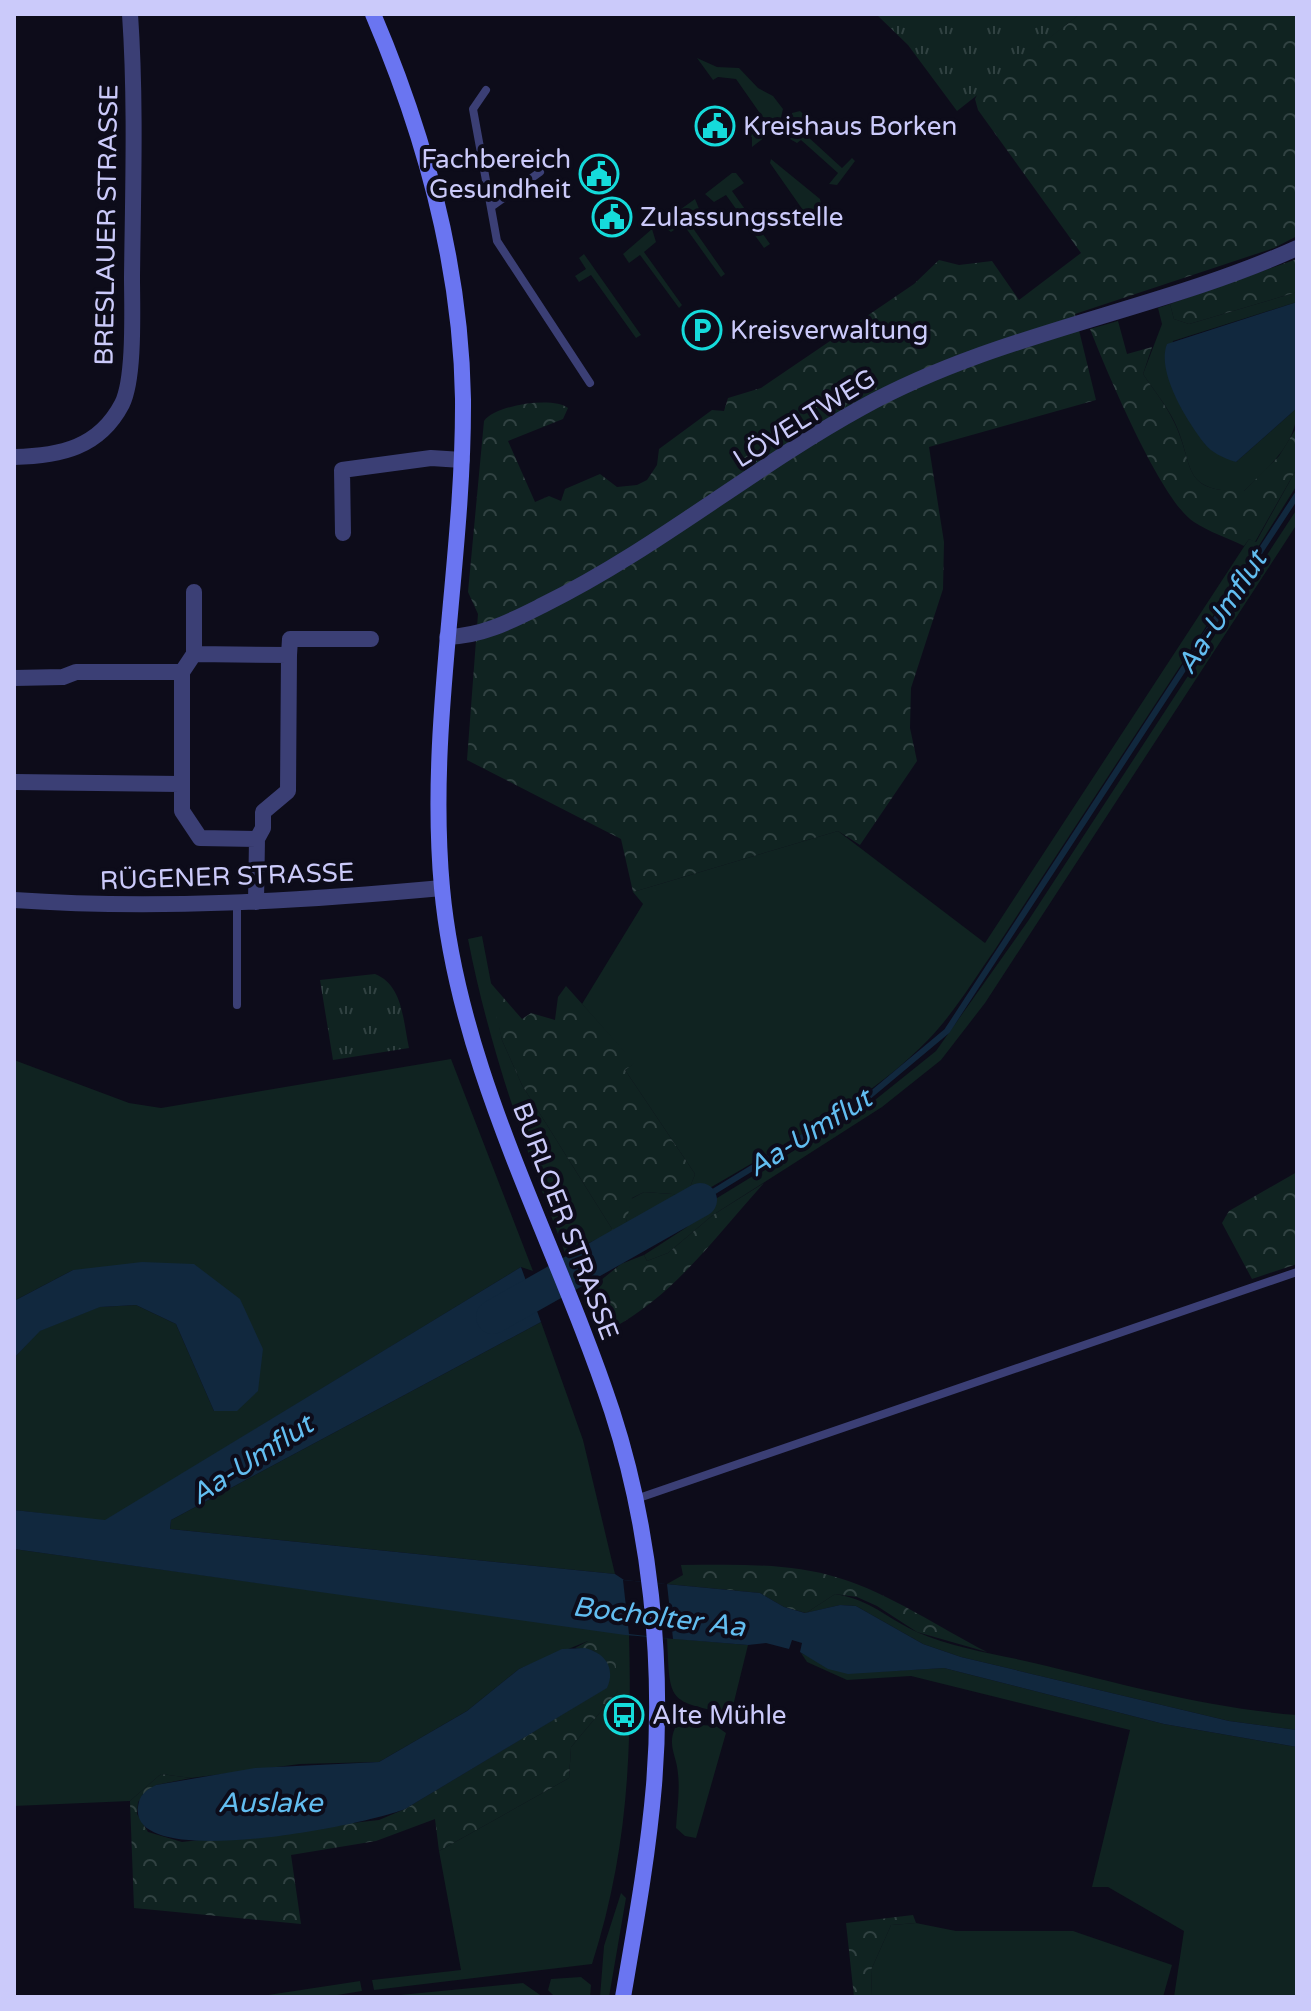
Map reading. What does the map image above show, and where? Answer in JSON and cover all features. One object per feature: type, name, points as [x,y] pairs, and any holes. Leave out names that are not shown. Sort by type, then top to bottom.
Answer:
[{"type":"main road","name":"BURLOER STRASSE","points":[[373,14],[401,79],[447,242],[460,332],[462,460],[440,730],[442,888],[455,963],[487,1083],[581,1323],[613,1416],[635,1500],[647,1581],[656,1719],[654,1781],[623,1997]]},
{"type":"street","name":"BRESLAUER STRASSE","points":[[14,457],[76,450],[95,439],[122,403],[127,387],[132,311],[130,14]]},
{"type":"street","name":"LÖVELTWEG","points":[[447,637],[490,631],[583,586],[857,410],[915,379],[977,354],[1225,277],[1297,248]]},
{"type":"street","points":[[343,533],[342,470],[431,458],[462,460]]},
{"type":"street","points":[[194,592],[194,654],[182,672],[182,811],[200,838],[257,839]]},
{"type":"street","points":[[256,902],[257,839],[263,828],[263,812],[288,791],[290,639],[371,639]]},
{"type":"street","points":[[194,654],[289,655]]},
{"type":"street","points":[[14,678],[63,677],[76,672],[182,672]]},
{"type":"street","points":[[14,782],[180,784]]},
{"type":"street","name":"RÜGENER STRASSE","points":[[14,900],[96,906],[256,902],[442,888]]},
{"type":"lane","points":[[486,90],[473,109],[497,241],[590,383]]},
{"type":"lane","points":[[491,207],[540,172]]},
{"type":"lane","points":[[237,902],[237,1005]]},
{"type":"lane","points":[[635,1500],[1297,1272]]},
{"type":"green space","points":[[876,14],[1080,14],[957,111],[908,45]]},
{"type":"green space","points":[[1080,14],[1297,14],[1297,236],[1274,248],[1075,314],[1096,400],[929,447],[944,542],[943,589],[911,688],[910,728],[917,761],[860,845],[838,831],[633,892],[621,839],[467,760],[478,614],[468,592],[484,421],[490,415],[524,404],[561,404],[568,408],[563,419],[508,441],[535,502],[549,496],[561,501],[565,489],[600,474],[617,487],[637,485],[647,480],[657,465],[659,449],[712,410],[724,411],[728,398],[761,388],[914,284],[939,260],[959,265],[992,261],[1019,300],[1081,253],[978,110],[975,99],[978,93]]},
{"type":"green space","points":[[697,58],[717,67],[739,68],[758,88],[773,96],[783,109],[779,126],[752,147],[752,137],[743,136],[764,119],[736,79],[718,77],[713,80]]},
{"type":"green space","points":[[800,111],[815,125],[806,135],[842,168],[852,158],[855,161],[837,185],[829,184],[838,173],[801,140],[797,143],[788,138],[788,133],[796,133],[799,118],[792,117],[792,113]]},
{"type":"green space","points":[[771,159],[820,199],[821,204],[812,214],[805,213],[770,163]]},
{"type":"green space","points":[[736,173],[744,183],[732,191],[770,244],[764,248],[726,195],[714,202],[705,194]]},
{"type":"green space","points":[[695,199],[700,211],[688,221],[725,274],[721,277],[683,224],[671,232],[660,224]]},
{"type":"green space","points":[[652,229],[656,242],[644,252],[682,305],[679,308],[640,255],[629,263],[623,254]]},
{"type":"green space","points":[[584,254],[641,335],[636,338],[591,275],[579,282],[575,276],[586,269],[579,258]]},
{"type":"green space","points":[[1297,259],[1297,292],[1189,324],[1174,319],[1170,304]]},
{"type":"green space","points":[[1297,292],[1297,302],[1173,341],[1168,375],[1183,407],[1205,444],[1236,462],[1297,408],[1296,421],[1287,444],[1243,492],[1208,487],[1192,473],[1174,421],[1143,374],[1162,324],[1158,308],[1170,304],[1174,319],[1189,324]]},
{"type":"green space","points":[[1118,321],[1127,354],[1152,347],[1143,374],[1171,416],[1193,474],[1209,487],[1244,491],[1279,456],[1297,427],[1297,468],[1255,542],[1249,539],[1244,546],[1200,526],[1181,509],[1166,489],[1136,433],[1090,329]]},
{"type":"green space","points":[[1297,468],[1297,485],[1260,544],[994,951],[937,1030],[876,1086],[817,1125],[695,1197],[666,1201],[625,1226],[631,1199],[644,1192],[687,1195],[695,1174],[625,1070],[634,1063],[582,1004],[643,904],[633,892],[838,831],[985,943],[1249,539],[1256,542]]},
{"type":"green space","points":[[1297,509],[1297,524],[985,1003],[941,1060],[882,1107],[713,1215],[668,1253],[647,1261],[644,1255],[687,1227],[704,1206],[870,1104],[936,1051],[1028,921]]},
{"type":"green space","points":[[482,936],[502,1040],[522,1085],[614,1232],[565,1253],[523,1137],[487,1019],[468,939]]},
{"type":"green space","points":[[375,974],[391,986],[396,995],[409,1048],[333,1060],[320,980]]},
{"type":"green space","points":[[488,980],[522,1019],[531,1013],[555,1020],[558,997],[566,986],[635,1063],[625,1070],[695,1174],[687,1195],[644,1192],[632,1198],[625,1226],[614,1232],[522,1085],[502,1040]]},
{"type":"green space","points":[[451,1059],[533,1271],[521,1267],[105,1521],[14,1510],[14,1358],[39,1331],[99,1307],[136,1305],[176,1324],[214,1411],[263,1349],[73,1270],[14,1301],[14,1060],[129,1103],[161,1108]]},
{"type":"green space","points":[[1297,1172],[1297,1264],[1252,1279],[1222,1223],[1229,1211]]},
{"type":"green space","points":[[764,1183],[675,1282],[611,1329],[598,1291],[585,1287],[600,1281],[621,1264],[644,1255],[647,1261],[668,1253],[713,1215]]},
{"type":"green space","points":[[541,1322],[583,1440],[615,1574],[170,1529],[171,1520]]},
{"type":"green space","points":[[14,1549],[629,1634],[630,1719],[625,1801],[613,1882],[592,1964],[374,1990],[372,1980],[461,1970],[439,1851],[569,1778],[571,1747],[618,1691],[588,1641],[519,1669],[467,1711],[379,1762],[300,1764],[191,1778],[161,1774],[130,1801],[14,1806]]},
{"type":"green space","points":[[681,1565],[780,1567],[839,1578],[895,1602],[987,1652],[917,1632],[857,1597],[835,1594],[806,1613],[784,1607],[760,1593],[667,1584],[683,1575]]},
{"type":"green space","points":[[835,1594],[859,1600],[906,1627],[945,1642],[1197,1701],[1297,1715],[1297,1730],[1229,1721],[961,1657],[923,1644],[856,1606],[840,1605],[806,1613]]},
{"type":"green space","points":[[667,1638],[748,1645],[731,1714],[694,1706],[676,1696],[669,1675]]},
{"type":"green space","points":[[588,1641],[614,1645],[618,1691],[571,1747],[569,1778],[439,1851],[435,1819],[376,1841],[291,1855],[301,1924],[134,1908],[130,1801],[161,1774],[191,1778],[156,1785],[138,1802],[137,1814],[148,1832],[182,1842],[379,1820],[405,1809],[606,1688],[606,1660],[601,1652],[575,1648]]},
{"type":"green space","points":[[801,1653],[848,1673],[944,1668],[1164,1724],[1297,1747],[1297,1997],[1174,1997],[1184,1931],[1108,1887],[1092,1887],[1130,1730],[911,1676],[847,1680],[807,1662]]},
{"type":"green space","points":[[686,1724],[716,1726],[726,1733],[696,1838],[685,1836],[676,1828],[679,1780],[672,1740],[675,1728]]},
{"type":"green space","points":[[621,1893],[626,1898],[609,1997],[600,1997],[604,1946]]},
{"type":"green space","points":[[913,1915],[916,1923],[891,1925],[871,1970],[872,1997],[854,1997],[846,1923]]},
{"type":"green space","points":[[916,1923],[956,1931],[1073,1931],[1172,1965],[1163,1997],[872,1997],[871,1970],[891,1925]]},
{"type":"green space","points":[[581,1977],[591,1985],[590,1997],[555,1997],[548,1990],[551,1979]]},
{"type":"green space","points":[[360,1981],[362,1991],[325,1997],[255,1997]]},
{"type":"green space","points":[[523,1983],[543,1997],[380,1997]]},
{"type":"water","points":[[1297,302],[1297,408],[1236,462],[1222,457],[1204,443],[1175,396],[1166,368],[1167,344]]},
{"type":"water","points":[[142,1262],[194,1264],[240,1299],[263,1349],[258,1391],[237,1411],[214,1411],[176,1324],[136,1305],[100,1307],[40,1331],[14,1358],[14,1301],[73,1270]]},
{"type":"water","name":"Bocholter Aa","points":[[521,1267],[541,1322],[171,1520],[170,1529],[615,1574],[624,1580],[760,1593],[784,1607],[805,1613],[840,1605],[856,1606],[923,1644],[961,1657],[1229,1721],[1297,1730],[1297,1747],[1164,1724],[944,1668],[848,1674],[828,1669],[800,1652],[802,1643],[792,1640],[789,1649],[766,1643],[748,1645],[625,1635],[14,1549],[14,1510],[105,1520]]},
{"type":"water","name":"Auslake","points":[[585,1648],[607,1662],[610,1674],[607,1688],[405,1809],[302,1833],[255,1839],[209,1841],[171,1838],[145,1827],[138,1807],[140,1799],[156,1785],[255,1768],[379,1762],[467,1711],[519,1669],[562,1649]]},
{"type":"pier","points":[[623,1580],[667,1584],[673,1639],[629,1634]]},
{"type":"waterway","name":"Aa-Umflut","points":[[700,1200],[868,1097],[947,1031],[1297,495]]},
{"type":"waterway","name":"Aa-Umflut","points":[[493,1317],[700,1200]]},
{"type":"place","name":"Kreishaus Borken","points":[[715,126]]},
{"type":"place","name":"Fachbereich Gesundheit","points":[[599,174]]},
{"type":"place","name":"Zulassungsstelle","points":[[612,217]]},
{"type":"place","name":"Kreisverwaltung","points":[[702,330]]},
{"type":"place","name":"Alte Mühle","points":[[624,1715]]}]
